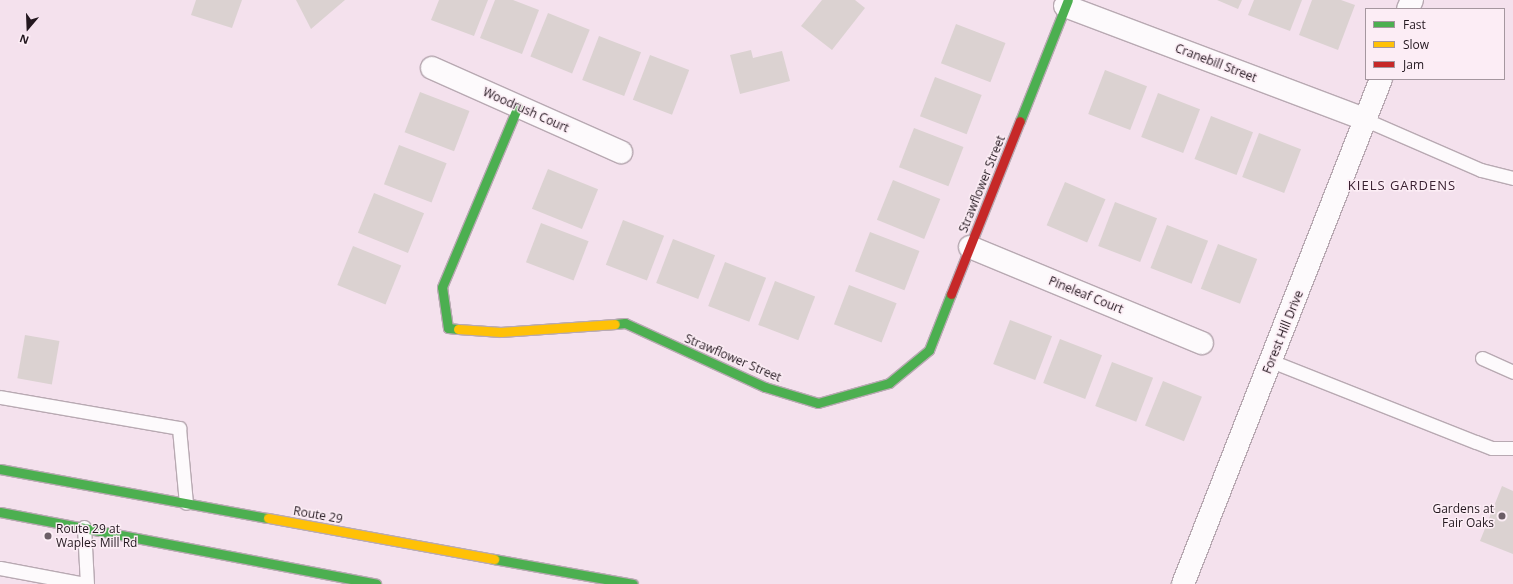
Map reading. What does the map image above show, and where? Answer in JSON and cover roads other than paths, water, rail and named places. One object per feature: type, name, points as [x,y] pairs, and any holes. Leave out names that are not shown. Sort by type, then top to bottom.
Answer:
[{"type":"street","name":"Cranebill Street","points":[[1067,3],[1366,120]]},
{"type":"street","name":"Strawflower Street","points":[[518,106],[442,288],[448,328],[501,332],[625,324],[765,388],[818,403],[889,383],[929,350],[1067,3]]},
{"type":"street","name":"Woodrush Court","points":[[432,68],[621,152]]},
{"type":"street","name":"Forest Hill Drive","points":[[1183,584],[1382,80]]},
{"type":"street","name":"Pineleaf Court","points":[[970,247],[1202,343]]},
{"type":"street","name":"Route 29","points":[[0,469],[633,584]]},
{"type":"street","points":[[0,512],[376,584]]},
{"type":"lane","points":[[1366,120],[1481,170],[1513,178]]},
{"type":"lane","points":[[1482,358],[1513,372]]},
{"type":"lane","points":[[1271,361],[1492,448],[1513,448]]},
{"type":"lane","points":[[0,396],[179,428],[186,504]]},
{"type":"lane","points":[[0,568],[86,584],[84,527]]},
{"type":"place","name":"Gardens at Fair Oaks","points":[[1502,516]]},
{"type":"place","name":"Route 29 at Waples Mill Rd","points":[[48,536]]},
{"type":"district","name":"KIELS GARDENS","points":[[1402,185]]}]
